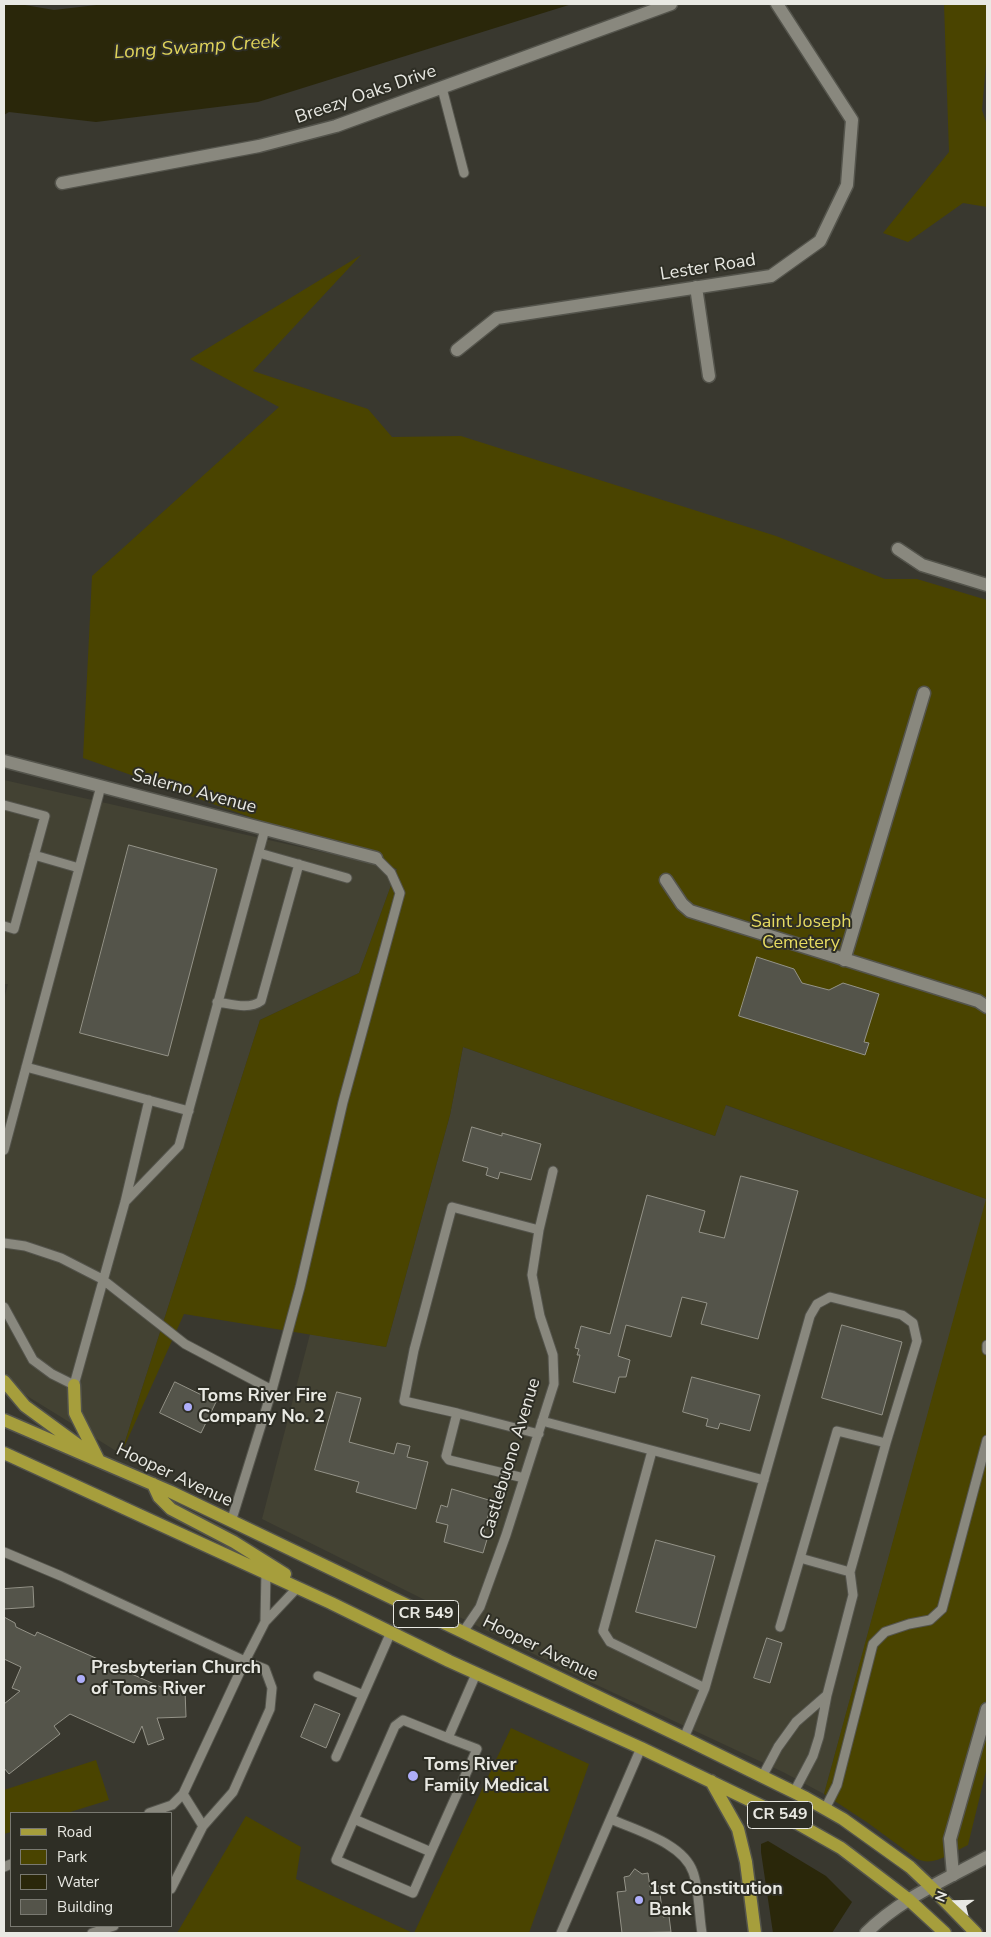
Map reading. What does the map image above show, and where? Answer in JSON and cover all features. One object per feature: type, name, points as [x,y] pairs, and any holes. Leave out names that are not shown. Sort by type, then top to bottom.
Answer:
[{"type":"main road","points":[[4,1381],[25,1406],[99,1461]]},
{"type":"main road","points":[[74,1385],[75,1413],[99,1461]]},
{"type":"main road","name":"Hooper Avenue","points":[[4,1420],[153,1484],[794,1792],[843,1819],[910,1867],[976,1933]]},
{"type":"main road","name":"CR 549","points":[[4,1453],[266,1572],[476,1674],[641,1748],[795,1822],[841,1848],[908,1899],[945,1933]]},
{"type":"main road","points":[[153,1484],[159,1498],[171,1509],[234,1542],[331,1603]]},
{"type":"main road","points":[[711,1781],[738,1829],[746,1862],[754,1933]]},
{"type":"street","name":"Breezy Oaks Drive","points":[[62,183],[259,146],[336,126],[671,4]]},
{"type":"street","name":"Lester Road","points":[[457,350],[497,318],[771,276],[820,240],[848,185],[852,120],[777,4]]},
{"type":"street","points":[[696,287],[709,376]]},
{"type":"street","points":[[898,549],[922,565],[987,585]]},
{"type":"street","points":[[844,960],[924,693]]},
{"type":"street","name":"Salerno Avenue","points":[[4,761],[376,858]]},
{"type":"street","points":[[666,880],[682,904],[690,911],[978,1001],[987,1007]]},
{"type":"street","points":[[953,1875],[950,1839],[987,1709]]},
{"type":"street","points":[[866,1933],[884,1916],[908,1899],[987,1857]]},
{"type":"lane","points":[[442,88],[464,173]]},
{"type":"lane","points":[[4,1150],[101,786]]},
{"type":"lane","points":[[4,805],[45,816],[14,929],[4,926]]},
{"type":"lane","points":[[125,1202],[179,1146],[265,829]]},
{"type":"lane","points":[[259,853],[347,878]]},
{"type":"lane","points":[[34,855],[79,868]]},
{"type":"lane","points":[[231,1522],[272,1390],[300,1287],[343,1102],[400,893],[391,873],[376,858]]},
{"type":"lane","points":[[217,1002],[246,1006],[256,1005],[261,1001],[299,864]]},
{"type":"lane","points":[[26,1067],[189,1111]]},
{"type":"lane","points":[[4,1307],[33,1360],[52,1374],[74,1385],[125,1202],[149,1100]]},
{"type":"lane","name":"Castlebuono Avenue","points":[[463,1632],[480,1607],[539,1434],[554,1384],[552,1355],[540,1316],[532,1275],[539,1230],[553,1171]]},
{"type":"lane","points":[[539,1230],[452,1207],[414,1350],[404,1400],[539,1434]]},
{"type":"lane","points":[[4,1243],[25,1246],[61,1258],[102,1279],[185,1344],[272,1390]]},
{"type":"lane","points":[[684,1738],[705,1688],[810,1316],[817,1304],[830,1297],[902,1315],[915,1326],[917,1341],[850,1572],[853,1595],[827,1695],[819,1737],[813,1756],[794,1792]]},
{"type":"lane","points":[[987,1345],[987,1350]]},
{"type":"lane","points":[[457,1413],[446,1456],[449,1460],[524,1478]]},
{"type":"lane","points":[[542,1421],[764,1480]]},
{"type":"lane","points":[[780,1627],[837,1431],[886,1443]]},
{"type":"lane","points":[[825,1809],[838,1785],[873,1644],[885,1632],[909,1624],[930,1620],[942,1609],[987,1440]]},
{"type":"lane","points":[[652,1451],[603,1631],[610,1642],[705,1688]]},
{"type":"lane","points":[[4,1552],[265,1669],[272,1688],[270,1709],[233,1792],[203,1826],[172,1887]]},
{"type":"lane","points":[[800,1558],[850,1572]]},
{"type":"lane","points":[[265,1622],[266,1572]]},
{"type":"lane","points":[[152,1812],[172,1805],[184,1794],[265,1622],[298,1587]]},
{"type":"lane","points":[[336,1757],[391,1632]]},
{"type":"lane","points":[[448,1738],[476,1674]]},
{"type":"lane","points":[[318,1676],[363,1695]]},
{"type":"lane","points":[[762,1776],[778,1747],[796,1722],[827,1695]]},
{"type":"lane","points":[[404,1720],[448,1738],[477,1749],[413,1893],[336,1860],[395,1726],[404,1720]]},
{"type":"lane","points":[[561,1933],[641,1748]]},
{"type":"lane","points":[[184,1794],[203,1826]]},
{"type":"lane","points":[[354,1819],[431,1852]]},
{"type":"lane","points":[[611,1819],[671,1846],[680,1852],[689,1863],[694,1874],[702,1933]]},
{"type":"lane","points":[[92,1933],[111,1927]]},
{"type":"shaded area","points":[[4,780],[397,869],[359,973],[260,1020],[121,1454],[4,1380],[4,999],[8,984],[4,984]]},
{"type":"shaded area","points":[[463,1047],[715,1136],[725,1105],[987,1199],[824,1794],[783,1772],[584,1679],[262,1519],[310,1334],[386,1347],[450,1115]]},
{"type":"green space","points":[[944,4],[987,4],[987,53],[982,110],[987,125],[987,207],[963,203],[908,242],[883,233],[949,152]]},
{"type":"green space","name":"Saint Joseph Cemetery","points":[[361,255],[253,371],[368,409],[392,437],[461,436],[776,536],[885,579],[917,579],[987,600],[987,1767],[968,1845],[942,1858],[930,1861],[917,1859],[824,1794],[986,1199],[726,1105],[715,1136],[463,1047],[450,1115],[386,1347],[184,1314],[121,1454],[260,1020],[359,973],[397,869],[83,758],[92,576],[279,407],[190,359]]},
{"type":"green space","points":[[511,1728],[589,1764],[529,1933],[414,1933]]},
{"type":"green space","points":[[96,1760],[109,1800],[70,1812],[10,1812],[10,1832],[4,1834],[4,1790]]},
{"type":"green space","points":[[246,1816],[301,1847],[296,1879],[413,1933],[177,1933]]},
{"type":"water","name":"Long Swamp Creek","points":[[4,4],[19,4],[54,10],[105,4],[572,4],[258,102],[96,122],[9,112],[4,115]]},
{"type":"water","points":[[768,1841],[826,1876],[852,1902],[832,1933],[773,1933],[761,1852],[761,1844]]},
{"type":"building","points":[[129,845],[217,869],[168,1056],[80,1033]]},
{"type":"building","points":[[757,957],[794,969],[802,983],[829,990],[843,983],[879,994],[864,1042],[869,1043],[865,1055],[739,1016]]},
{"type":"building","points":[[472,1127],[502,1136],[502,1133],[541,1144],[531,1180],[500,1172],[498,1179],[486,1175],[488,1168],[463,1161]]},
{"type":"building","points":[[741,1176],[798,1191],[758,1339],[701,1324],[707,1303],[682,1297],[671,1337],[626,1325],[618,1356],[630,1360],[626,1377],[619,1377],[615,1393],[573,1382],[580,1355],[577,1355],[579,1349],[575,1348],[581,1326],[610,1334],[647,1195],[705,1211],[699,1232],[724,1238]]},
{"type":"building","points":[[842,1325],[902,1342],[882,1415],[822,1398]]},
{"type":"building","points":[[692,1377],[760,1395],[750,1431],[720,1423],[718,1429],[706,1426],[708,1419],[683,1412]]},
{"type":"building","name":"Toms River Fire Company No. 2","points":[[175,1382],[216,1402],[201,1433],[160,1413]]},
{"type":"building","points":[[337,1392],[361,1398],[349,1442],[394,1454],[397,1443],[410,1446],[407,1457],[428,1462],[416,1509],[356,1492],[359,1482],[315,1470]]},
{"type":"building","points":[[452,1489],[492,1501],[483,1535],[488,1536],[483,1553],[444,1542],[448,1525],[436,1522],[441,1505],[447,1507]]},
{"type":"building","points":[[656,1540],[715,1556],[696,1628],[636,1612]]},
{"type":"building","points":[[33,1587],[34,1607],[4,1609],[4,1589]]},
{"type":"building","name":"Presbyterian Church of Toms River","points":[[4,1617],[15,1623],[16,1627],[35,1636],[37,1632],[170,1691],[185,1690],[186,1717],[157,1718],[164,1739],[148,1745],[142,1726],[134,1743],[70,1714],[54,1726],[60,1734],[9,1774],[4,1768],[4,1704],[20,1691],[12,1688],[21,1667],[4,1659]]},
{"type":"building","points":[[767,1638],[782,1643],[770,1683],[754,1678]]},
{"type":"building","points":[[315,1704],[340,1714],[326,1748],[301,1737]]},
{"type":"building","name":"1st Constitution Bank","points":[[635,1869],[642,1874],[648,1873],[650,1887],[659,1886],[663,1917],[669,1916],[671,1932],[622,1933],[617,1892],[626,1891],[624,1877],[629,1876]]},
{"type":"place","name":"Toms River Fire Company No. 2","points":[[188,1407]]},
{"type":"place","name":"Presbyterian Church of Toms River","points":[[81,1679]]},
{"type":"place","name":"Toms River Family Medical","points":[[413,1776]]},
{"type":"place","name":"1st Constitution Bank","points":[[639,1900]]}]
